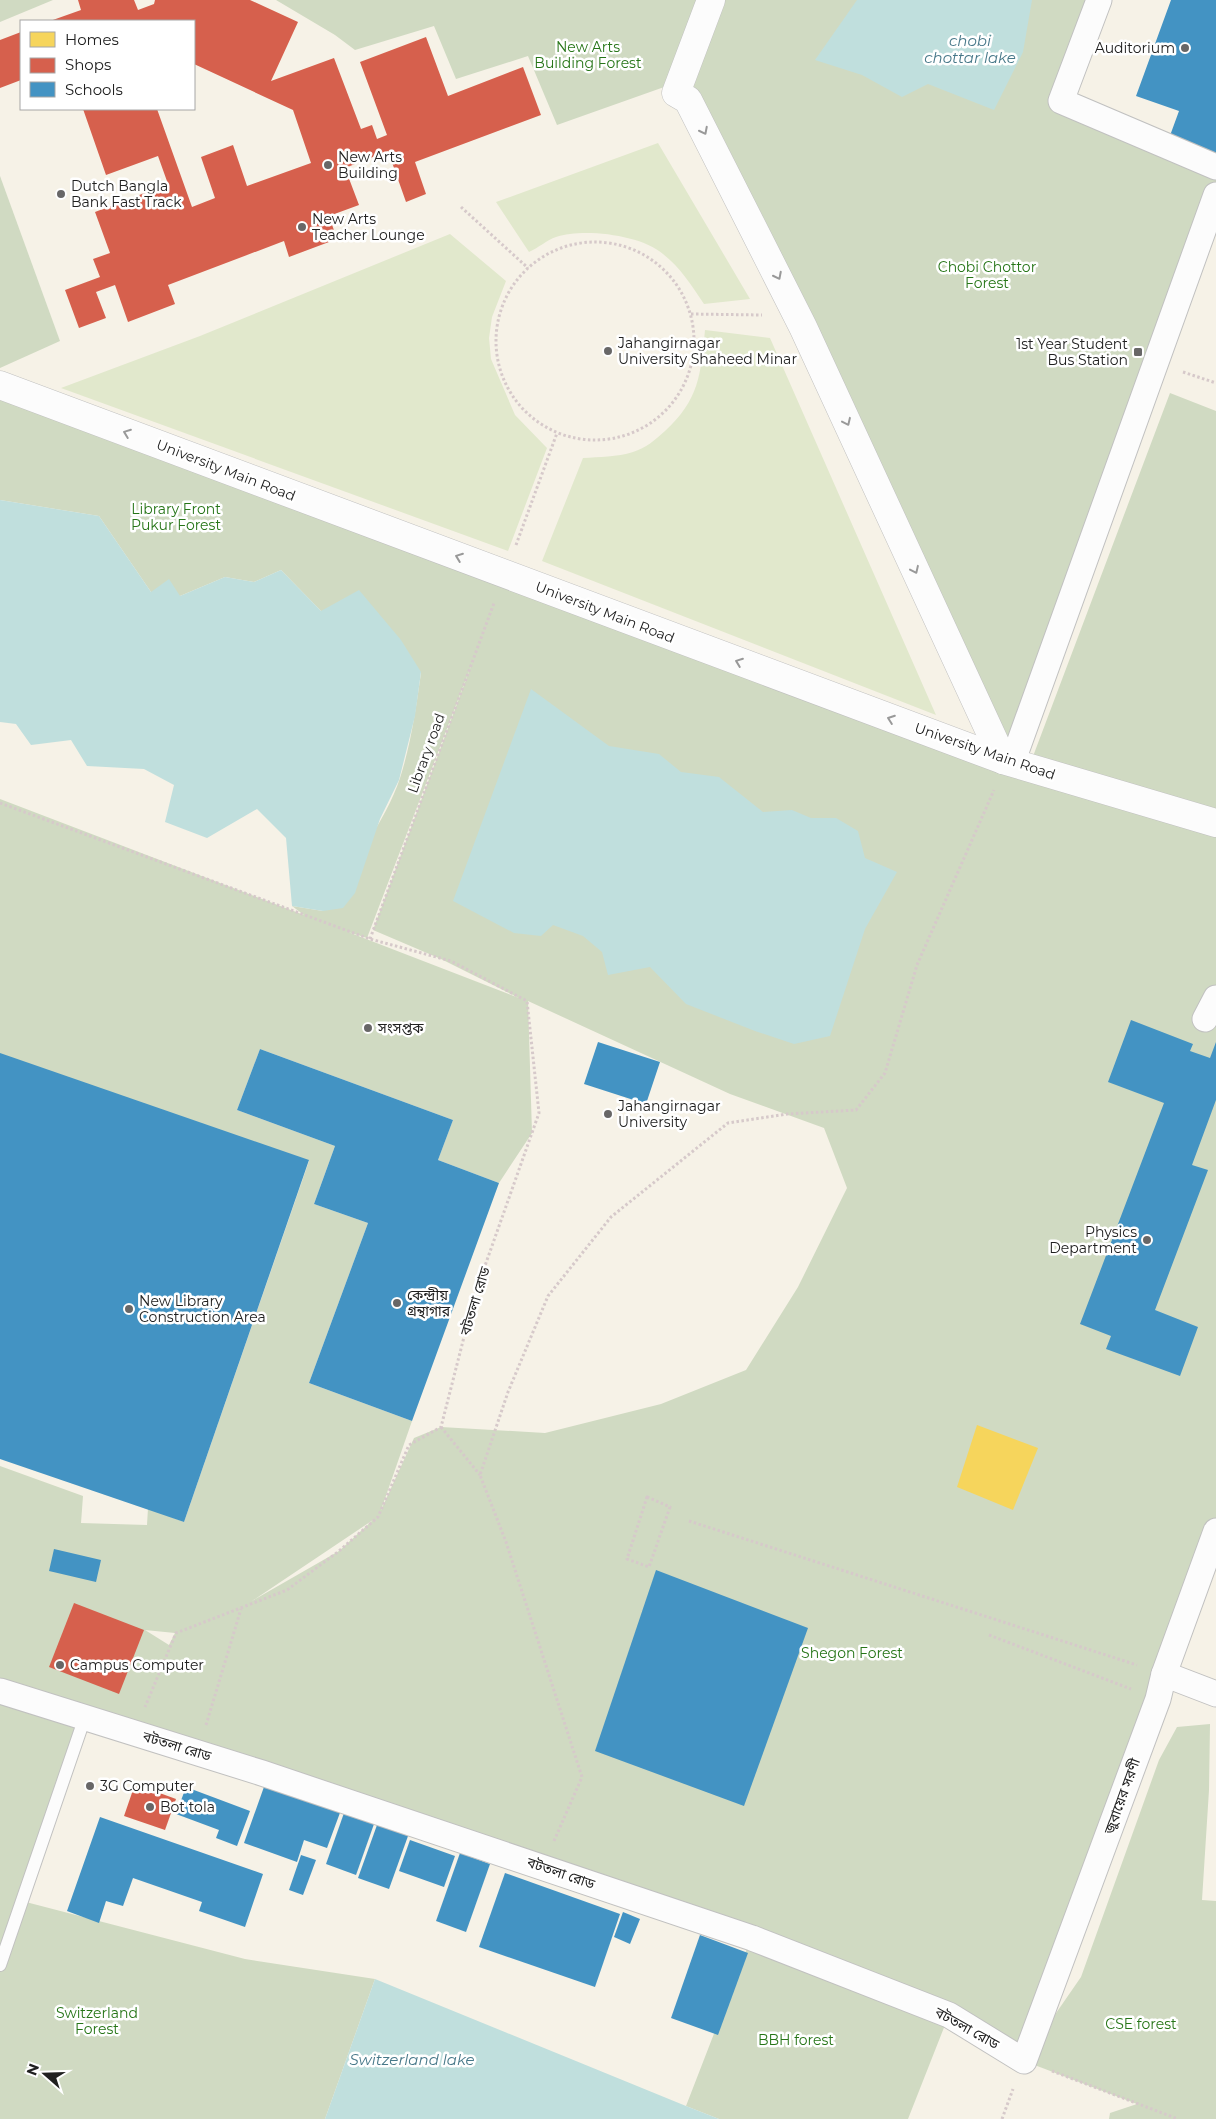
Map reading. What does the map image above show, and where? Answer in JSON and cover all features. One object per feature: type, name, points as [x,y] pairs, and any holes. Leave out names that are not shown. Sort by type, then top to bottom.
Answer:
[{"type":"street","points":[[711,0],[682,96],[798,315],[1007,761]]},
{"type":"street","points":[[682,96],[724,0]]},
{"type":"street","points":[[1099,0],[1061,101],[1216,168]]},
{"type":"street","points":[[1007,761],[1216,195]]},
{"type":"street","name":"University Main Road","points":[[1,385],[1007,761],[1216,823]]},
{"type":"street","name":"জুবায়ের সরণী","points":[[1024,2061],[1158,1699],[1164,1674],[1210,1567],[1216,1531]]},
{"type":"street","points":[[1164,1674],[1216,1694]]},
{"type":"street","name":"বটতলা রোড","points":[[0,1691],[198,1752],[543,1866],[752,1938],[949,2015],[1024,2061]]},
{"type":"lane","points":[[0,1965],[85,1717]]},
{"type":"path","points":[[461,207],[528,268]]},
{"type":"path","points":[[609,242],[637,251],[661,266],[679,288],[691,314],[694,344],[689,373],[676,399],[655,420],[629,434],[600,440],[570,437],[557,433],[535,420],[520,406],[504,380],[496,350],[498,320],[510,291],[528,268],[553,251],[581,243],[609,242]]},
{"type":"path","points":[[691,314],[798,315]]},
{"type":"path","name":"Library road","points":[[370,939],[557,433]]},
{"type":"path","points":[[480,1475],[508,1392],[548,1296],[611,1217],[728,1123],[786,1114],[856,1110],[885,1073],[917,965],[1007,761]]},
{"type":"path","points":[[0,803],[370,939]]},
{"type":"path","name":"বটতলা রোড","points":[[370,939],[451,961],[527,1001],[539,1113],[475,1294],[441,1428]]},
{"type":"path","points":[[136,1733],[176,1633],[287,1590],[339,1551],[378,1517],[409,1444],[441,1428],[480,1475],[506,1542],[582,1777],[543,1866]]},
{"type":"path","points":[[647,1498],[670,1506],[649,1567],[628,1559],[647,1498]]},
{"type":"path","points":[[688,1521],[1164,1674]]},
{"type":"path","points":[[198,1752],[242,1608]]},
{"type":"path","points":[[989,1635],[1158,1699]]},
{"type":"path","points":[[1024,2061],[1178,2119]]},
{"type":"shaded area","name":"Jahangirnagar University","points":[[0,0],[1216,0],[1216,2119],[0,2119]]},
{"type":"green space","points":[[0,0],[53,0],[0,22]]},
{"type":"green space","name":"New Arts Building Forest","points":[[276,0],[698,0],[667,86],[557,125],[528,56],[456,79],[434,26],[355,50],[335,35]]},
{"type":"green space","points":[[724,0],[1099,0],[1061,101],[1216,167],[1216,195],[1003,760],[1032,759],[1170,393],[1216,411],[1216,1540],[1025,2058],[1081,1977],[1159,1760],[1177,1727],[1210,1724],[1209,1790],[1202,1900],[1216,1901],[1216,2119],[1109,2119],[1110,2113],[1137,2104],[1024,2061],[945,2025],[908,2119],[719,2119],[686,2106],[751,1938],[0,1691],[0,1466],[83,1496],[81,1523],[147,1525],[148,1508],[184,1522],[309,1161],[0,1054],[0,799],[304,915],[292,906],[323,911],[376,829],[394,794],[407,752],[421,673],[411,659],[321,611],[281,570],[254,582],[225,577],[180,596],[151,592],[99,516],[0,500],[0,388],[1002,760],[688,100]],"holes":[[[474,658],[373,930],[441,959],[519,998],[348,932],[367,938]],[[528,1001],[730,1094],[824,1128],[847,1188],[798,1287],[746,1370],[661,1404],[545,1433],[441,1427],[414,1438],[381,1510],[412,1421],[309,1383],[368,1223],[314,1204],[335,1146],[237,1110],[260,1049],[453,1120],[438,1160],[499,1183],[532,1133]],[[373,1520],[339,1551],[252,1601]],[[145,1630],[175,1633],[169,1645]]]},
{"type":"green space","points":[[658,143],[750,299],[704,304],[685,277],[669,259],[653,247],[627,238],[596,233],[568,234],[553,238],[529,252],[496,202]]},
{"type":"green space","points":[[0,176],[60,341],[0,368]]},
{"type":"green space","points":[[450,234],[506,281],[492,317],[489,338],[491,359],[515,415],[547,448],[508,551],[61,388],[200,336]]},
{"type":"green space","points":[[705,330],[770,338],[936,715],[542,561],[583,458],[621,455],[642,448],[654,441],[665,431],[685,408],[692,397],[700,373]]},
{"type":"green space","points":[[0,1698],[77,1721],[43,1839],[0,1959]]},
{"type":"green space","name":"Switzerland Forest","points":[[22,1901],[245,1959],[375,1979],[325,2119],[0,2119],[0,1965]]},
{"type":"water","name":"chobi chottar lake","points":[[857,0],[1032,0],[1023,52],[994,110],[928,84],[902,97],[862,75],[815,60]]},
{"type":"water","points":[[0,500],[99,516],[151,592],[169,579],[180,596],[225,577],[254,582],[281,570],[321,611],[359,590],[401,640],[421,672],[415,716],[399,780],[380,819],[355,893],[343,908],[323,911],[292,906],[286,838],[257,809],[207,838],[165,822],[174,785],[144,769],[87,766],[71,740],[31,745],[16,724],[0,722]]},
{"type":"water","points":[[531,689],[609,746],[659,754],[681,772],[719,777],[763,812],[792,810],[811,818],[836,818],[858,831],[865,858],[897,872],[865,929],[830,1036],[794,1044],[755,1031],[686,1004],[650,967],[608,975],[602,952],[583,936],[553,925],[541,936],[514,933],[453,901]]},
{"type":"water","name":"Switzerland lake","points":[[375,1979],[686,2106],[719,2119],[325,2119]]},
{"type":"building: Homes","points":[[977,1425],[1038,1448],[1013,1510],[957,1487]]},
{"type":"building: Shops","name":"New Arts Building","points":[[78,0],[134,0],[138,10],[154,4],[155,0],[250,0],[298,22],[271,81],[334,58],[361,129],[372,125],[377,139],[387,135],[360,62],[426,37],[448,96],[523,67],[541,115],[415,162],[426,194],[406,202],[388,151],[345,168],[359,205],[329,216],[337,239],[289,257],[284,241],[168,285],[175,304],[128,322],[115,285],[96,292],[106,318],[79,328],[65,290],[100,277],[93,259],[110,253],[95,212],[168,184],[158,156],[106,175],[83,110],[157,110],[192,207],[215,198],[201,157],[233,145],[247,186],[311,163],[293,110],[195,64],[195,20],[53,20],[81,10]]},
{"type":"building: Shops","points":[[20,32],[20,80],[0,88],[0,40]]},
{"type":"building: Shops","points":[[74,1603],[144,1630],[119,1694],[49,1667]]},
{"type":"building: Shops","name":"Bot tola","points":[[135,1784],[176,1799],[165,1830],[124,1816]]},
{"type":"building: Schools","name":"Auditorium","points":[[1171,0],[1216,0],[1216,171],[1164,152],[1179,111],[1136,96]]},
{"type":"building: Schools","name":"Physics Department","points":[[1131,1020],[1193,1044],[1190,1051],[1210,1058],[1216,1042],[1216,1100],[1192,1165],[1208,1170],[1155,1310],[1198,1327],[1180,1376],[1106,1349],[1111,1336],[1080,1324],[1164,1103],[1108,1082]]},
{"type":"building: Schools","points":[[598,1042],[660,1062],[646,1104],[584,1084]]},
{"type":"building: Schools","name":"কেন্দ্রীয় গ্রন্থাগার","points":[[260,1049],[453,1120],[438,1160],[499,1183],[412,1421],[309,1383],[368,1223],[314,1204],[335,1146],[237,1110]]},
{"type":"building: Schools","name":"New Library Construction Area","points":[[0,1053],[309,1160],[184,1522],[0,1459]]},
{"type":"building: Schools","points":[[54,1549],[101,1560],[96,1582],[49,1571]]},
{"type":"building: Schools","points":[[656,1570],[808,1628],[744,1806],[595,1751]]},
{"type":"building: Schools","points":[[265,1784],[341,1810],[327,1848],[304,1840],[297,1862],[244,1843]]},
{"type":"building: Schools","points":[[186,1787],[250,1811],[237,1846],[216,1838],[219,1830],[176,1814]]},
{"type":"building: Schools","points":[[344,1813],[374,1824],[356,1875],[326,1864]]},
{"type":"building: Schools","points":[[100,1817],[263,1874],[245,1927],[199,1911],[202,1902],[133,1878],[123,1906],[106,1901],[99,1923],[67,1911]]},
{"type":"building: Schools","points":[[377,1825],[408,1836],[389,1889],[358,1878]]},
{"type":"building: Schools","points":[[410,1840],[455,1856],[444,1887],[399,1871]]},
{"type":"building: Schools","points":[[460,1853],[490,1864],[466,1932],[436,1921]]},
{"type":"building: Schools","points":[[301,1855],[316,1860],[303,1895],[289,1890]]},
{"type":"building: Schools","points":[[505,1873],[620,1914],[595,1987],[479,1947]]},
{"type":"building: Schools","points":[[623,1912],[640,1919],[630,1944],[614,1937]]},
{"type":"building: Schools","points":[[700,1935],[748,1953],[718,2035],[671,2018]]},
{"type":"place","name":"Auditorium","points":[[1185,48]]},
{"type":"place","name":"New Arts Building","points":[[328,165]]},
{"type":"place","name":"Dutch Bangla Bank Fast Track","points":[[61,194]]},
{"type":"place","name":"New Arts Teacher Lounge","points":[[302,227]]},
{"type":"place","name":"Jahangirnagar University Shaheed Minar","points":[[608,351]]},
{"type":"place","name":"1st Year Student Bus Station","points":[[1138,352]]},
{"type":"place","name":"সংসপ্তক","points":[[368,1028]]},
{"type":"place","name":"Jahangirnagar University","points":[[608,1114]]},
{"type":"place","name":"Physics Department","points":[[1147,1240]]},
{"type":"place","name":"কেন্দ্রীয় গ্রন্থাগার","points":[[397,1303]]},
{"type":"place","name":"New Library Construction Area","points":[[129,1309]]},
{"type":"place","name":"Campus Computer","points":[[60,1665]]},
{"type":"place","name":"3G Computer","points":[[90,1786]]},
{"type":"place","name":"Bot tola","points":[[150,1807]]},
{"type":"park label","name":"Chobi Chottor Forest","points":[[987,276]]},
{"type":"park label","name":"Library Front Pukur Forest","points":[[176,518]]},
{"type":"park label","name":"Shegon Forest","points":[[852,1653]]},
{"type":"park label","name":"CSE forest","points":[[1141,2024]]},
{"type":"park label","name":"BBH forest","points":[[796,2040]]}]
